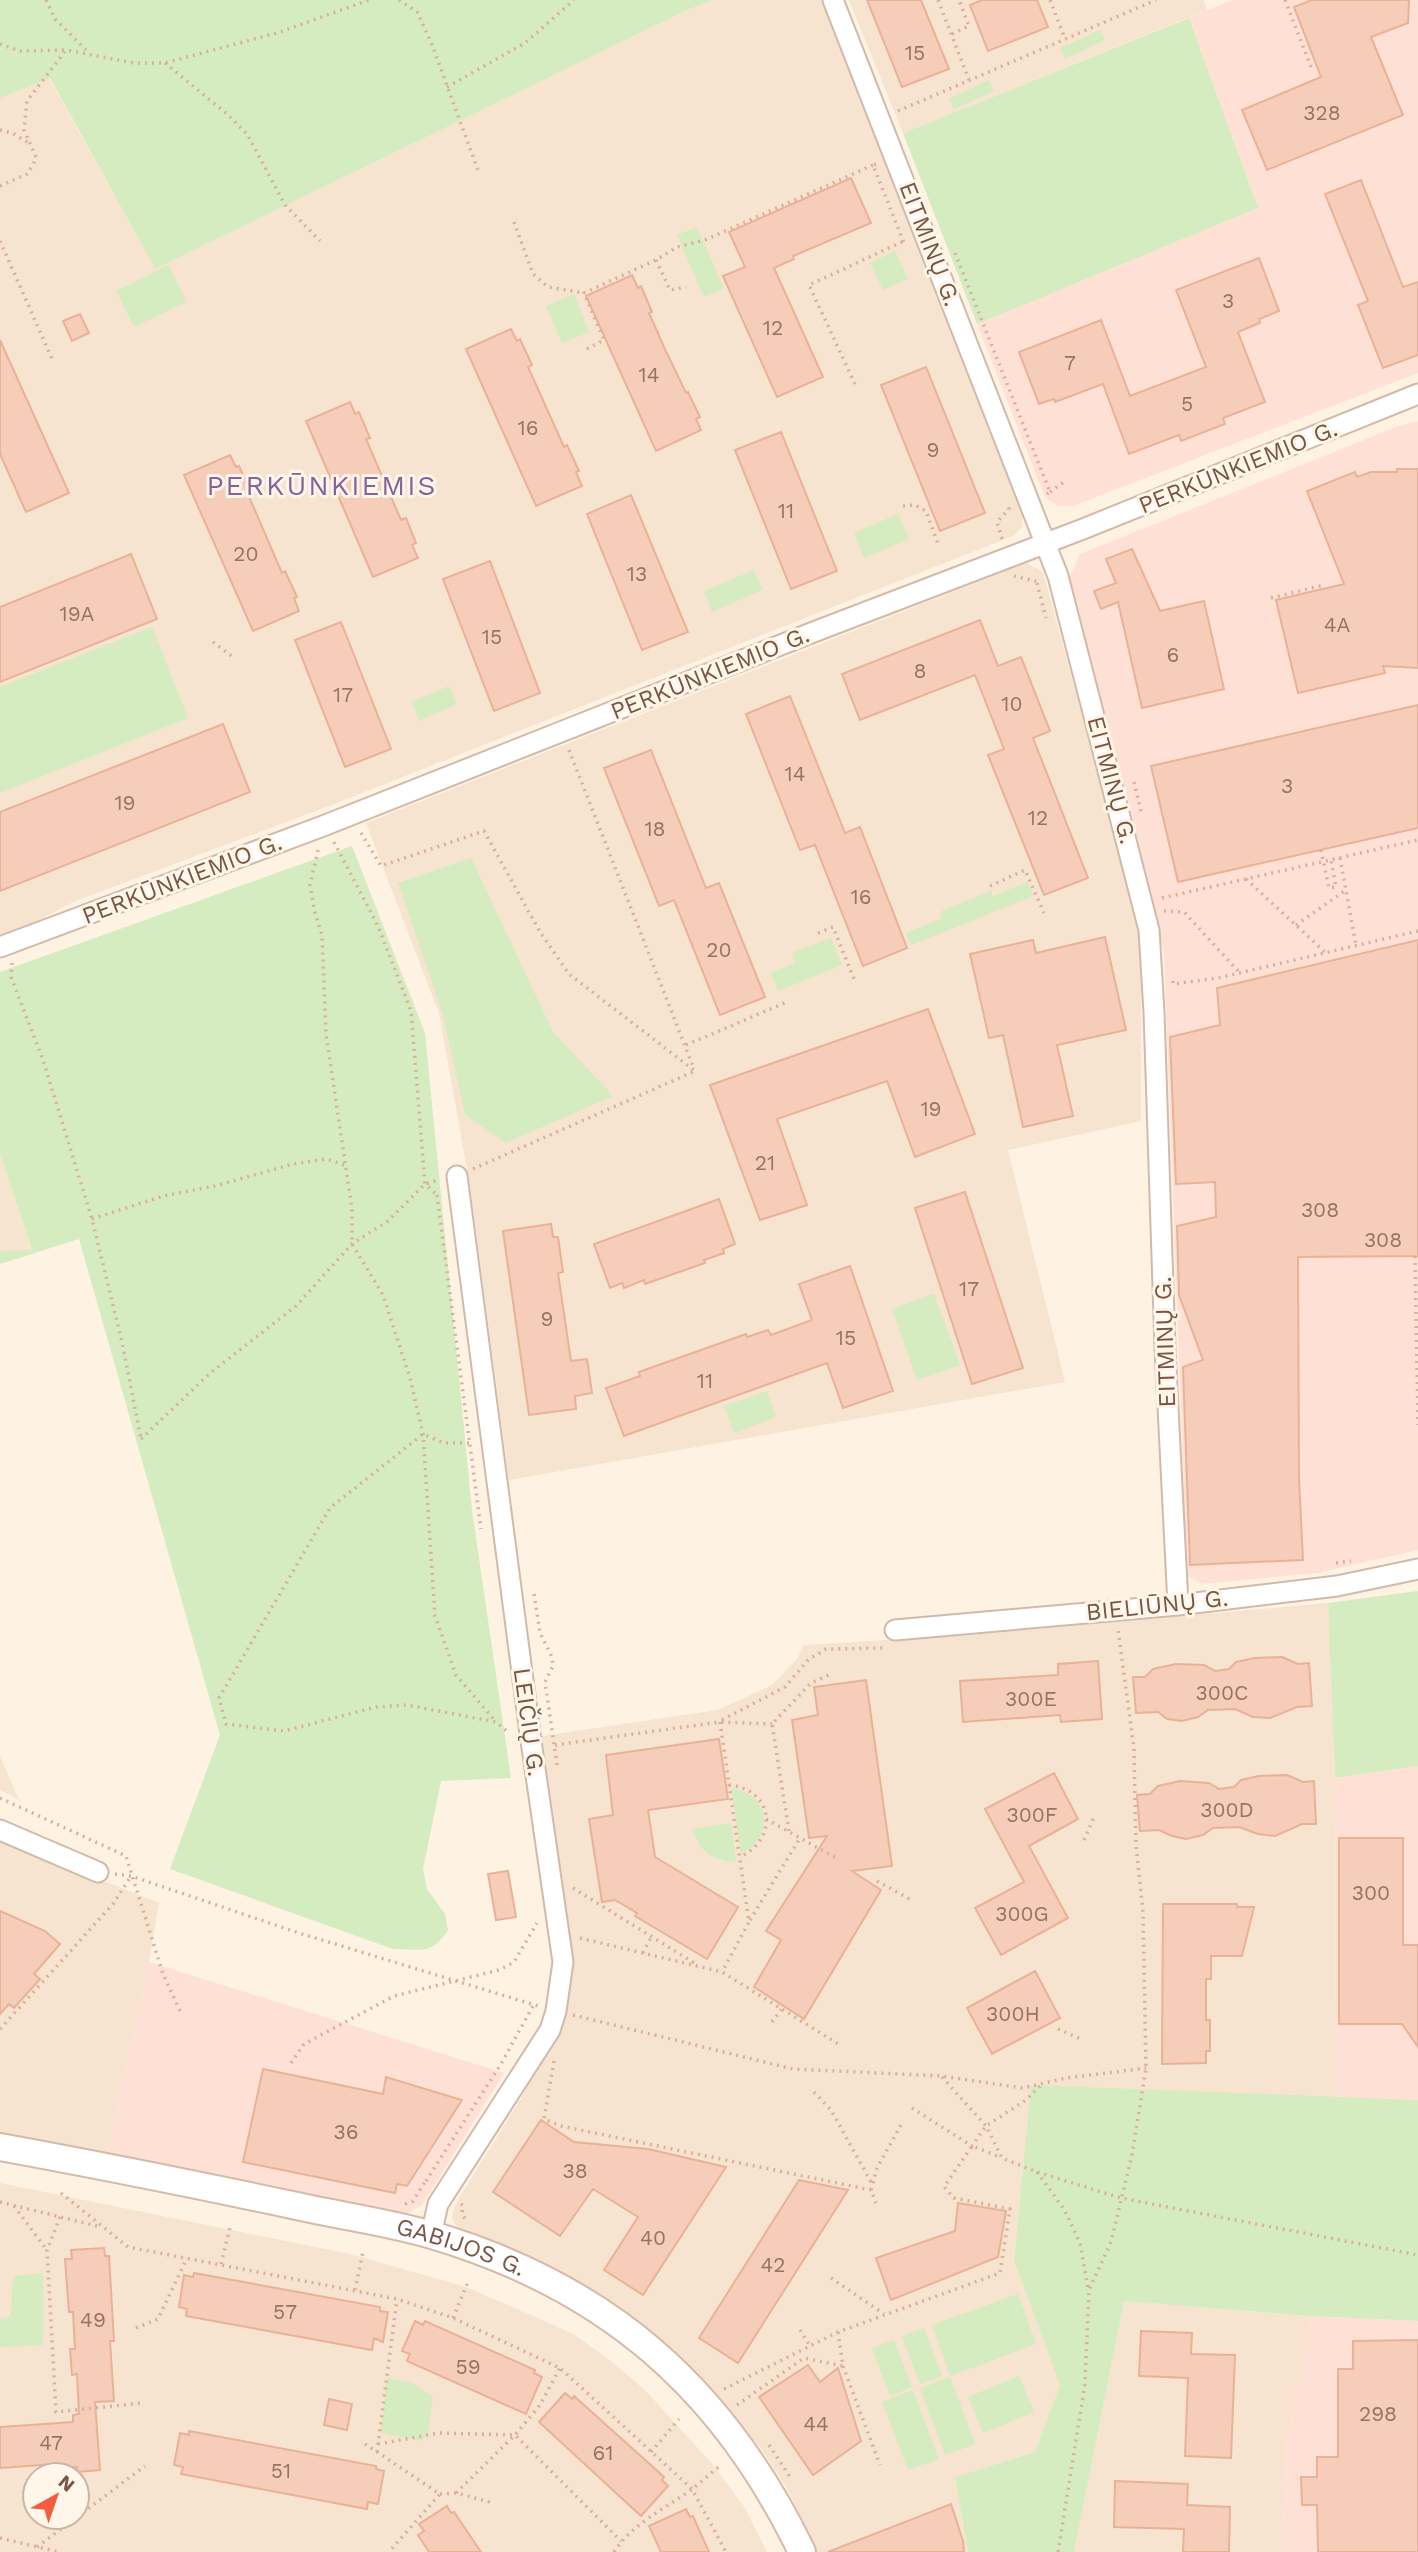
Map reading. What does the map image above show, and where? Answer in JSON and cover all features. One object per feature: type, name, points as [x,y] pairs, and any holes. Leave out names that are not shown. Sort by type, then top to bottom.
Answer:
[{"type":"street","name":"EITMINŲ G.","points":[[833,0],[1058,576],[1149,930],[1178,1605]]},
{"type":"street","name":"PERKŪNKIEMIO G.","points":[[6,955],[323,826],[1313,438],[1418,394]]},
{"type":"street","name":"LEIČIŲ G.","points":[[431,2235],[438,2204],[550,2030],[556,2011],[563,1962],[531,1741],[457,1176]]},
{"type":"street","name":"BIELIŪNŲ G.","points":[[895,1630],[1178,1605],[1337,1586],[1418,1569]]},
{"type":"street","points":[[0,1830],[98,1872]]},
{"type":"street","name":"GABIJOS G.","points":[[0,2147],[171,2179],[431,2235],[543,2278],[608,2315],[650,2348],[699,2395],[743,2449],[778,2503],[802,2552]]},
{"type":"path","points":[[46,0],[55,19],[91,54]]},
{"type":"path","points":[[0,44],[20,51],[66,50],[134,63],[164,63],[280,33],[369,0]]},
{"type":"path","points":[[400,0],[417,12],[479,173]]},
{"type":"path","points":[[447,88],[525,43],[574,0]]},
{"type":"path","points":[[938,0],[969,80]]},
{"type":"path","points":[[951,35],[969,26],[959,0]]},
{"type":"path","points":[[1050,0],[1065,39]]},
{"type":"path","points":[[880,119],[1156,0]]},
{"type":"path","points":[[1285,0],[1313,72]]},
{"type":"path","points":[[0,186],[27,174],[33,165],[36,157],[24,130],[27,101],[66,50]]},
{"type":"path","points":[[164,63],[228,114],[247,134],[285,205],[320,241]]},
{"type":"path","points":[[0,130],[12,133],[29,143]]},
{"type":"path","points":[[514,222],[533,274],[548,287],[584,293],[656,260],[677,247],[705,240],[895,157]]},
{"type":"path","points":[[873,165],[908,252]]},
{"type":"path","points":[[855,384],[810,285],[925,231]]},
{"type":"path","points":[[0,241],[53,361]]},
{"type":"path","points":[[656,260],[670,290],[686,287]]},
{"type":"path","points":[[584,293],[604,340],[587,349]]},
{"type":"path","points":[[1051,492],[1065,481]]},
{"type":"path","points":[[1004,497],[1009,509],[997,522],[1014,578],[1037,583]]},
{"type":"path","points":[[903,506],[915,505],[926,510],[938,544]]},
{"type":"path","points":[[1271,598],[1324,585]]},
{"type":"path","points":[[213,642],[234,658]]},
{"type":"path","points":[[562,732],[695,1071]]},
{"type":"path","points":[[323,826],[310,885],[314,913],[322,935],[326,1034],[352,1209],[352,1244],[383,1295],[410,1378],[423,1434],[435,1616],[456,1675],[496,1722],[511,1734],[509,1720]]},
{"type":"path","points":[[323,826],[378,926],[411,1011],[425,1184]]},
{"type":"path","points":[[361,833],[381,866],[484,831],[540,932],[569,974],[695,1071]]},
{"type":"path","points":[[1162,898],[1418,840]]},
{"type":"path","points":[[1321,850],[1329,888],[1336,887],[1331,860]]},
{"type":"path","points":[[1340,858],[1356,945]]},
{"type":"path","points":[[990,886],[1025,870],[1044,914]]},
{"type":"path","points":[[1246,879],[1326,953]]},
{"type":"path","points":[[1296,925],[1346,890]]},
{"type":"path","points":[[818,933],[833,927],[854,979]]},
{"type":"path","points":[[1191,981],[1218,978],[1418,931]]},
{"type":"path","points":[[6,955],[11,976],[43,1060],[92,1219],[122,1342],[141,1439],[209,1374],[296,1306],[352,1244],[388,1221],[425,1184],[457,1176],[695,1071]]},
{"type":"path","points":[[685,1045],[787,1002]]},
{"type":"path","points":[[92,1219],[163,1196],[215,1186],[293,1164],[326,1159],[345,1165]]},
{"type":"path","points":[[437,1195],[483,1540]]},
{"type":"path","points":[[1415,1256],[1418,1425]]},
{"type":"path","points":[[423,1434],[444,1443],[469,1443]]},
{"type":"path","points":[[423,1434],[330,1508],[219,1698],[226,1724],[284,1731],[376,1707],[407,1705],[496,1722]]},
{"type":"path","points":[[1089,2290],[1111,2242],[1132,2155],[1146,2067],[1143,1913],[1136,1845],[1134,1749],[1116,1610]]},
{"type":"path","points":[[720,1722],[785,1687],[809,1659],[826,1649],[895,1648],[895,1630]]},
{"type":"path","points":[[554,1745],[720,1722],[772,1724],[811,1684],[831,1674]]},
{"type":"path","points":[[720,1722],[749,1922]]},
{"type":"path","points":[[772,1724],[789,1831]]},
{"type":"path","points":[[729,1784],[750,1790],[759,1798],[766,1819],[763,1839],[756,1848],[739,1857]]},
{"type":"path","points":[[0,1798],[126,1856],[163,1974],[182,2015]]},
{"type":"path","points":[[1084,1840],[1094,1817]]},
{"type":"path","points":[[766,1819],[838,1859]]},
{"type":"path","points":[[722,1972],[800,1838]]},
{"type":"path","points":[[131,1876],[451,1981],[556,2011],[793,2069],[941,2076],[1023,2088],[1066,2078],[1146,2067]]},
{"type":"path","points":[[0,2029],[113,1904],[131,1876]]},
{"type":"path","points":[[877,1881],[913,1901]]},
{"type":"path","points":[[573,1888],[700,1967]]},
{"type":"path","points":[[536,1915],[538,1935]]},
{"type":"path","points":[[290,2063],[304,2044],[394,1996],[499,1970],[514,1962],[537,1923]]},
{"type":"path","points":[[643,1953],[651,1937]]},
{"type":"path","points":[[580,1938],[722,1972],[841,2045]]},
{"type":"path","points":[[425,2181],[501,2064],[534,2005],[537,1993]]},
{"type":"path","points":[[772,2022],[782,2009]]},
{"type":"path","points":[[1058,2029],[1081,2039]]},
{"type":"path","points":[[541,2044],[555,2057],[544,2119],[561,2126],[871,2190]]},
{"type":"path","points":[[941,2076],[986,2126],[1002,2158]]},
{"type":"path","points":[[723,2390],[838,2332],[1000,2273],[1010,2209],[954,2199],[944,2187],[986,2126],[1026,2100],[1042,2083]]},
{"type":"path","points":[[814,2092],[831,2110],[872,2184]]},
{"type":"path","points":[[912,2108],[972,2146],[1037,2172],[1121,2198],[1418,2255]]},
{"type":"path","points":[[876,2203],[871,2190],[877,2168],[901,2125]]},
{"type":"path","points":[[1037,2172],[1064,2209],[1080,2243],[1089,2290],[1085,2384],[1058,2552]]},
{"type":"path","points":[[61,2193],[128,2247],[397,2298],[453,2318],[560,2368],[692,2489],[726,2552]]},
{"type":"path","points":[[0,2202],[103,2227]]},
{"type":"path","points":[[14,2206],[47,2249]]},
{"type":"path","points":[[60,2217],[47,2249],[55,2412],[143,2403]]},
{"type":"path","points":[[221,2264],[230,2227]]},
{"type":"path","points":[[355,2290],[363,2252]]},
{"type":"path","points":[[136,2328],[158,2319],[187,2258]]},
{"type":"path","points":[[831,2278],[885,2315]]},
{"type":"path","points":[[453,2318],[468,2283]]},
{"type":"path","points":[[377,2452],[397,2298]]},
{"type":"path","points":[[800,2330],[810,2346]]},
{"type":"path","points":[[838,2332],[843,2366],[880,2465]]},
{"type":"path","points":[[737,2405],[804,2358],[843,2366]]},
{"type":"path","points":[[456,2493],[515,2435],[540,2405],[560,2368]]},
{"type":"path","points":[[651,2452],[679,2420]]},
{"type":"path","points":[[378,2444],[439,2433],[515,2435],[621,2541]]},
{"type":"path","points":[[365,2444],[440,2494],[456,2493],[493,2503]]},
{"type":"path","points":[[614,2552],[621,2541],[640,2524],[692,2489],[721,2465]]},
{"type":"path","points":[[91,2506],[145,2466]]},
{"type":"path","points":[[389,2552],[440,2494]]},
{"type":"path","points":[[37,2547],[58,2531]]},
{"type":"path","points":[[0,2538],[59,2552]]},
{"type":"shaded area","points":[[713,0],[825,0],[1023,511],[1022,527],[1013,536],[334,804],[73,902],[27,926],[0,935],[0,98],[49,78],[155,269],[687,10]]},
{"type":"shaded area","points":[[849,0],[1203,0],[1207,10],[903,133]]},
{"type":"shaded area","points":[[1232,0],[1418,0],[1418,373],[1073,506],[1058,506],[1045,497],[977,324],[1258,208],[1189,18]]},
{"type":"shaded area","points":[[1418,421],[1418,1550],[1318,1573],[1203,1584],[1187,1576],[1164,953],[1068,580],[1080,554],[1396,427]]},
{"type":"shaded area","points":[[1026,563],[1043,572],[1134,906],[1141,956],[1141,1121],[1008,1150],[1065,1382],[509,1480],[470,1186],[439,1013],[366,823]]},
{"type":"shaded area","points":[[0,1154],[32,1251],[0,1251]]},
{"type":"shaded area","points":[[1328,1603],[1335,1778],[1336,2098],[1031,2085],[1014,2261],[1060,2385],[1035,2452],[955,2477],[968,2552],[817,2552],[786,2487],[762,2450],[695,2371],[658,2337],[596,2292],[554,2268],[463,2231],[454,2223],[452,2216],[456,2203],[520,2100],[555,2037],[567,1929],[542,1736],[718,1710],[772,1685],[797,1659],[804,1645],[969,1635]]},
{"type":"shaded area","points":[[0,1756],[19,1800],[0,1790]]},
{"type":"shaded area","points":[[1418,1766],[1418,2100],[1336,2098],[1335,1778]]},
{"type":"shaded area","points":[[0,1840],[159,1903],[149,1962],[106,2156],[0,2134]]},
{"type":"shaded area","points":[[149,1962],[504,2073],[422,2205],[404,2215],[106,2156]]},
{"type":"shaded area","points":[[0,2183],[350,2254],[466,2287],[573,2334],[606,2357],[645,2390],[713,2465],[743,2505],[767,2552],[0,2552]]},
{"type":"shaded area","points":[[1124,2301],[1309,2316],[1304,2381],[1290,2391],[1292,2427],[1287,2434],[1282,2552],[1074,2552]]},
{"type":"shaded area","points":[[1309,2316],[1418,2321],[1418,2552],[1282,2552],[1287,2434],[1292,2427],[1290,2391],[1304,2381]]},
{"type":"green space","points":[[0,0],[713,0],[687,10],[155,269],[50,78],[0,98]]},
{"type":"green space","points":[[1189,18],[1258,208],[977,324],[903,133]]},
{"type":"green space","points":[[1100,30],[1105,40],[1065,59],[1060,48]]},
{"type":"green space","points":[[989,80],[994,91],[954,109],[949,99]]},
{"type":"green space","points":[[697,227],[724,289],[704,297],[677,235]]},
{"type":"green space","points":[[895,251],[908,279],[883,290],[870,263]]},
{"type":"green space","points":[[169,265],[186,302],[134,327],[116,291]]},
{"type":"green space","points":[[574,294],[589,332],[562,343],[546,306]]},
{"type":"green space","points":[[898,514],[909,539],[864,558],[854,533]]},
{"type":"green space","points":[[754,570],[762,590],[712,612],[704,591]]},
{"type":"green space","points":[[152,627],[188,718],[0,793],[0,687]]},
{"type":"green space","points":[[449,686],[457,704],[419,721],[412,702]]},
{"type":"green space","points":[[352,846],[425,1033],[472,1510],[511,1778],[441,1781],[423,1869],[427,1889],[445,1914],[448,1930],[436,1944],[418,1950],[393,1949],[170,1869],[220,1735],[79,1239],[0,1264],[0,1251],[32,1250],[0,1154],[0,972]]},
{"type":"green space","points":[[471,858],[553,1032],[613,1096],[506,1143],[465,1115],[443,1015],[398,883]]},
{"type":"green space","points":[[1027,882],[1033,896],[911,945],[906,933],[942,918],[940,912],[991,891],[993,896]]},
{"type":"green space","points":[[831,938],[842,965],[778,991],[771,973],[795,963],[792,953]]},
{"type":"green space","points":[[934,1294],[960,1365],[917,1380],[892,1309]]},
{"type":"green space","points":[[767,1391],[776,1417],[734,1433],[724,1406]]},
{"type":"green space","points":[[1418,1591],[1418,1766],[1335,1778],[1328,1603]]},
{"type":"green space","points":[[731,1788],[754,1798],[763,1816],[760,1837],[741,1853]]},
{"type":"green space","points":[[731,1823],[736,1862],[708,1853],[699,1844],[692,1829]]},
{"type":"green space","points":[[1031,2085],[1418,2100],[1418,2321],[1309,2316],[1124,2301],[1074,2552],[968,2552],[955,2477],[1035,2452],[1060,2385],[1014,2261]]},
{"type":"green space","points":[[43,2273],[43,2345],[0,2347],[0,2319],[10,2317],[14,2276]]},
{"type":"green space","points":[[1018,2294],[1036,2344],[950,2376],[932,2325]]},
{"type":"green space","points":[[924,2328],[942,2376],[920,2384],[902,2336]]},
{"type":"green space","points":[[894,2340],[912,2387],[890,2396],[872,2348]]},
{"type":"green space","points":[[1019,2376],[1034,2412],[983,2433],[968,2397]]},
{"type":"green space","points":[[950,2377],[975,2444],[945,2455],[920,2389]]},
{"type":"green space","points":[[387,2378],[412,2383],[433,2397],[428,2433],[422,2441],[381,2433]]},
{"type":"green space","points":[[913,2390],[939,2459],[908,2470],[882,2402]]},
{"type":"building","points":[[867,0],[921,0],[949,69],[902,87]]},
{"type":"building","points":[[982,0],[1037,0],[1048,27],[988,51],[970,5]]},
{"type":"building","points":[[1312,0],[1409,0],[1408,23],[1371,37],[1403,115],[1267,170],[1242,110],[1321,77],[1294,7]]},
{"type":"building","points":[[851,178],[871,223],[793,256],[794,259],[774,268],[823,377],[777,397],[723,276],[745,267],[729,232]]},
{"type":"building","points":[[1361,180],[1403,287],[1418,282],[1418,355],[1383,368],[1358,305],[1368,301],[1325,194]]},
{"type":"building","points":[[1259,258],[1279,311],[1238,332],[1265,402],[1223,418],[1225,424],[1181,441],[1179,435],[1129,454],[1103,384],[1055,402],[1054,399],[1039,404],[1019,352],[1101,320],[1130,396],[1206,367],[1176,290]]},
{"type":"building","points":[[632,275],[638,288],[641,286],[664,347],[700,417],[696,419],[701,430],[656,451],[586,296]]},
{"type":"building","points":[[80,314],[89,333],[72,341],[63,321]]},
{"type":"building","points":[[511,329],[517,341],[520,339],[532,365],[528,367],[564,447],[567,445],[579,471],[576,472],[582,486],[536,506],[466,349]]},
{"type":"building","points":[[0,340],[69,493],[26,512],[0,454]]},
{"type":"building","points":[[926,367],[985,513],[940,531],[881,385]]},
{"type":"building","points":[[350,402],[355,414],[359,412],[370,438],[366,439],[401,520],[406,518],[416,543],[412,545],[418,558],[373,577],[306,421]]},
{"type":"building","points":[[781,432],[837,571],[791,589],[735,450]]},
{"type":"building","points":[[230,455],[236,467],[239,466],[250,491],[247,492],[282,573],[285,571],[297,597],[294,598],[299,611],[253,631],[184,475]]},
{"type":"building","points":[[1397,469],[1418,469],[1418,668],[1383,666],[1385,673],[1298,693],[1276,600],[1344,584],[1307,491],[1355,472],[1357,477],[1371,472],[1397,472]]},
{"type":"building","points":[[631,495],[688,632],[642,650],[587,514]]},
{"type":"building","points":[[1132,549],[1160,611],[1204,601],[1224,689],[1142,708],[1118,602],[1101,609],[1094,591],[1116,583],[1106,559]]},
{"type":"building","points":[[131,554],[157,619],[0,682],[0,607]]},
{"type":"building","points":[[490,561],[540,693],[494,711],[443,579]]},
{"type":"building","points":[[980,620],[998,666],[1021,657],[1050,731],[1033,738],[1088,878],[1044,895],[988,755],[1004,749],[975,675],[860,720],[842,674]]},
{"type":"building","points":[[341,622],[391,749],[345,767],[295,640]]},
{"type":"building","points":[[790,696],[845,833],[860,827],[907,948],[863,966],[815,845],[800,850],[746,714]]},
{"type":"building","points":[[1418,705],[1418,828],[1178,882],[1151,766]]},
{"type":"building","points":[[223,724],[250,792],[0,891],[0,812]]},
{"type":"building","points":[[651,750],[706,888],[719,883],[765,997],[720,1015],[674,900],[659,906],[604,768]]},
{"type":"building","points":[[1105,937],[1126,1030],[1057,1045],[1073,1116],[1023,1127],[1003,1035],[989,1038],[970,954],[1033,940],[1036,953]]},
{"type":"building","points":[[1418,940],[1418,1256],[1298,1257],[1299,1478],[1303,1560],[1190,1565],[1183,1367],[1203,1360],[1179,1295],[1177,1226],[1216,1217],[1215,1182],[1176,1184],[1170,1037],[1220,1025],[1217,988]]},
{"type":"building","points":[[928,1009],[975,1134],[915,1157],[887,1081],[777,1119],[807,1205],[760,1220],[710,1085]]},
{"type":"building","points":[[965,1192],[1023,1368],[972,1384],[915,1208]]},
{"type":"building","points":[[719,1199],[735,1244],[723,1249],[724,1253],[704,1260],[705,1263],[645,1284],[644,1280],[624,1288],[622,1283],[610,1288],[594,1244]]},
{"type":"building","points":[[551,1224],[553,1237],[558,1237],[563,1272],[558,1273],[571,1361],[587,1359],[592,1393],[575,1396],[576,1409],[529,1415],[503,1231]]},
{"type":"building","points":[[850,1266],[893,1391],[843,1408],[827,1363],[624,1436],[606,1388],[640,1376],[639,1372],[746,1334],[747,1337],[768,1330],[771,1335],[812,1320],[799,1284]]},
{"type":"building","points":[[1282,1657],[1298,1664],[1309,1663],[1312,1706],[1297,1707],[1270,1718],[1253,1717],[1235,1709],[1208,1710],[1198,1717],[1182,1721],[1167,1719],[1158,1712],[1136,1713],[1133,1677],[1145,1677],[1153,1669],[1176,1664],[1204,1665],[1215,1671],[1229,1669],[1236,1662],[1255,1658]]},
{"type":"building","points":[[1098,1661],[1102,1719],[1061,1722],[1060,1715],[963,1722],[960,1681],[1058,1675],[1058,1664]]},
{"type":"building","points":[[866,1680],[892,1866],[852,1871],[881,1890],[804,2019],[754,1987],[781,1940],[766,1931],[827,1836],[809,1838],[792,1720],[818,1715],[814,1687]]},
{"type":"building","points":[[719,1739],[728,1799],[648,1810],[655,1857],[738,1907],[707,1959],[635,1916],[637,1913],[615,1900],[602,1902],[589,1819],[613,1815],[606,1755]]},
{"type":"building","points":[[1054,1773],[1078,1819],[1029,1846],[1068,1918],[1001,1955],[975,1908],[1024,1882],[985,1809]]},
{"type":"building","points":[[1287,1775],[1303,1782],[1314,1781],[1316,1824],[1302,1824],[1275,1836],[1258,1834],[1239,1827],[1213,1828],[1203,1835],[1186,1839],[1159,1830],[1140,1831],[1137,1795],[1150,1794],[1158,1786],[1180,1781],[1209,1783],[1219,1789],[1234,1787],[1241,1780],[1259,1776]]},
{"type":"building","points":[[1339,1838],[1403,1838],[1403,1945],[1418,1945],[1418,2047],[1402,2024],[1339,2024]]},
{"type":"building","points":[[508,1871],[516,1917],[496,1920],[488,1874]]},
{"type":"building","points":[[1163,1904],[1237,1904],[1237,1907],[1254,1907],[1242,1956],[1211,1956],[1211,1979],[1206,1979],[1206,2020],[1210,2020],[1210,2051],[1206,2051],[1206,2063],[1162,2064]]},
{"type":"building","points":[[0,1911],[45,1931],[60,1944],[34,1974],[40,1979],[14,2008],[9,2004],[0,2014]]},
{"type":"building","points":[[1035,1971],[1060,2018],[992,2054],[967,2008]]},
{"type":"building","points":[[263,2069],[383,2094],[386,2077],[462,2100],[407,2186],[397,2184],[395,2193],[243,2162]]},
{"type":"building","points":[[541,2120],[574,2142],[648,2149],[726,2167],[643,2295],[604,2270],[638,2217],[593,2189],[560,2236],[493,2192]]},
{"type":"building","points":[[799,2180],[848,2190],[738,2363],[699,2338]]},
{"type":"building","points":[[958,2203],[1006,2211],[998,2257],[891,2300],[876,2258],[955,2231]]},
{"type":"building","points":[[104,2248],[105,2256],[109,2256],[114,2401],[95,2402],[100,2470],[91,2471],[91,2461],[21,2461],[21,2466],[0,2468],[0,2427],[73,2422],[73,2415],[79,2414],[77,2374],[72,2375],[70,2349],[75,2349],[73,2312],[69,2312],[65,2259],[72,2259],[71,2250]]},
{"type":"building","points":[[194,2273],[380,2307],[380,2311],[388,2312],[383,2342],[374,2338],[372,2350],[186,2316],[187,2309],[179,2307],[184,2275],[193,2277]]},
{"type":"building","points":[[415,2321],[423,2325],[425,2321],[535,2370],[534,2373],[542,2377],[526,2414],[407,2361],[410,2354],[402,2351]]},
{"type":"building","points":[[1141,2331],[1192,2333],[1191,2354],[1235,2355],[1231,2458],[1185,2456],[1188,2378],[1139,2376]]},
{"type":"building","points":[[1418,2340],[1418,2552],[1318,2552],[1317,2505],[1302,2505],[1301,2477],[1317,2477],[1317,2457],[1338,2457],[1338,2369],[1353,2369],[1353,2341]]},
{"type":"building","points":[[808,2365],[820,2382],[838,2368],[861,2441],[813,2475],[759,2397]]},
{"type":"building","points":[[565,2393],[572,2399],[574,2396],[664,2477],[662,2480],[668,2486],[641,2516],[539,2422]]},
{"type":"building","points":[[329,2399],[352,2404],[347,2430],[324,2425]]},
{"type":"building","points":[[189,2431],[376,2466],[376,2469],[384,2471],[378,2504],[368,2502],[367,2509],[181,2474],[183,2467],[174,2465],[180,2433],[189,2435]]},
{"type":"building","points":[[1115,2481],[1188,2484],[1187,2505],[1230,2507],[1229,2552],[1183,2552],[1184,2529],[1114,2527]]},
{"type":"building","points":[[951,2504],[964,2552],[828,2552]]},
{"type":"building","points":[[447,2506],[481,2552],[429,2552],[418,2535],[424,2531],[419,2524]]},
{"type":"building","points":[[686,2509],[690,2517],[693,2516],[709,2552],[661,2552],[649,2526]]},
{"type":"district","name":"PERKŪNKIEMIS","points":[[322,485]]}]
